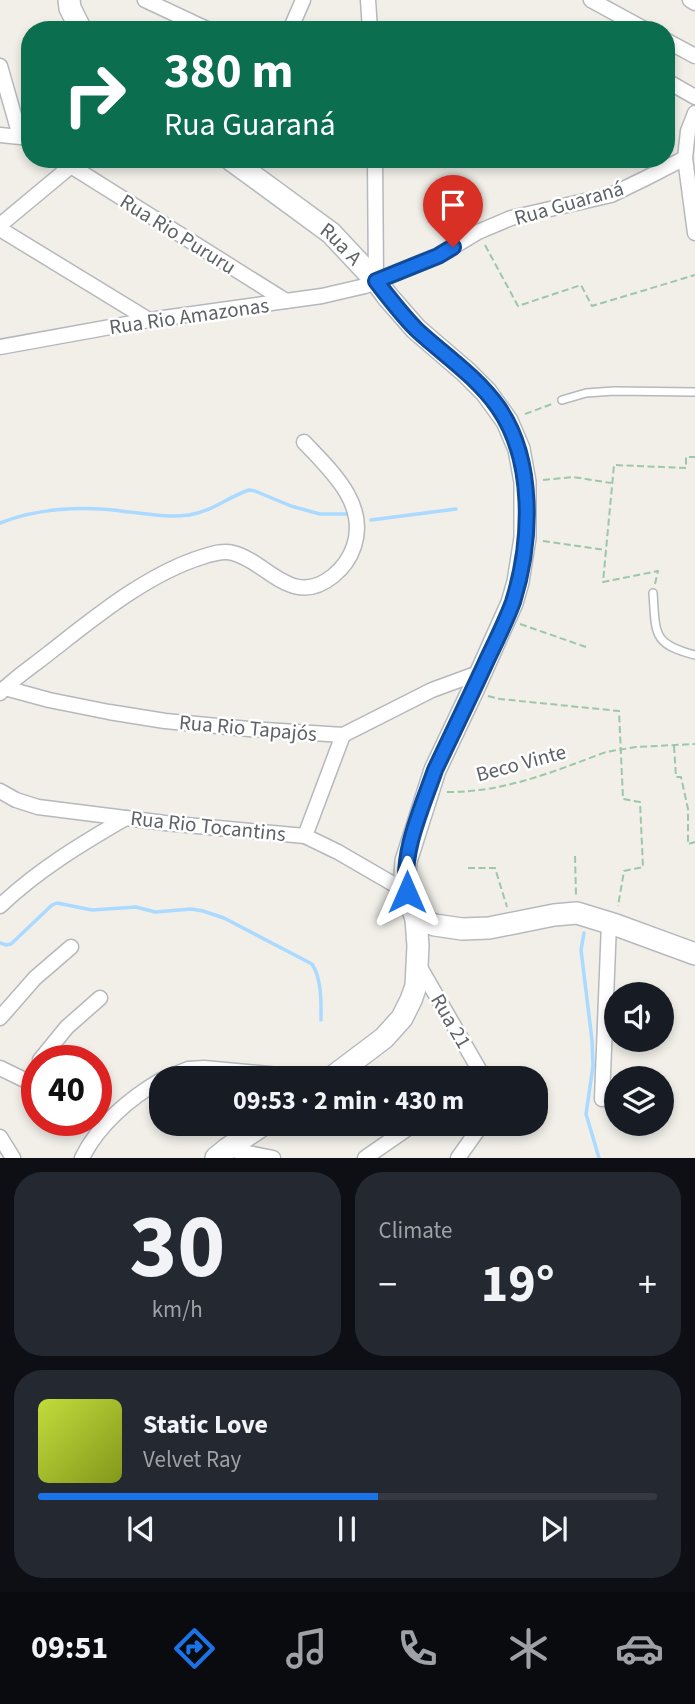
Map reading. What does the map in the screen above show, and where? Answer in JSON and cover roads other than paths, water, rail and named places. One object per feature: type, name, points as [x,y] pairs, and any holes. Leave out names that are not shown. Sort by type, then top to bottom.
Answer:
[{"type":"street","points":[[69,0],[76,21]]},
{"type":"street","points":[[145,0],[176,6],[197,21]]},
{"type":"street","points":[[294,21],[303,0]]},
{"type":"street","points":[[368,0],[369,21]]},
{"type":"street","points":[[590,0],[629,21]]},
{"type":"street","points":[[690,0],[695,3]]},
{"type":"street","points":[[675,46],[695,57]]},
{"type":"street","points":[[0,66],[21,126]]},
{"type":"street","points":[[675,86],[695,97]]},
{"type":"street","points":[[695,113],[688,131],[685,158],[695,233]]},
{"type":"street","points":[[0,135],[21,137]]},
{"type":"street","name":"Rua Guaraná","points":[[675,163],[685,158]]},
{"type":"street","points":[[66,168],[0,227],[149,320]]},
{"type":"street","name":"Rua Rio Pururu","points":[[80,168],[286,301]]},
{"type":"street","name":"Rua A","points":[[243,168],[331,233],[416,329],[486,392],[507,421],[519,449],[525,482],[525,538],[512,603],[435,770],[406,861],[407,892],[416,919],[416,986],[402,1018],[384,1038],[347,1066]]},
{"type":"street","points":[[375,168],[376,281]]},
{"type":"street","name":"Rua Guaraná","points":[[376,281],[438,256],[478,232],[511,218],[611,195],[666,168]]},
{"type":"street","name":"Rua Rio Amazonas","points":[[0,346],[149,320],[346,291],[376,281]]},
{"type":"street","points":[[3,690],[108,607],[169,570],[201,557],[233,553],[297,587],[319,584],[338,572],[352,553],[356,540],[356,514],[339,480],[304,442]]},
{"type":"street","name":"Rua Rio Tapajós","points":[[3,690],[165,721],[343,735],[432,690],[477,681]]},
{"type":"street","points":[[305,836],[343,735]]},
{"type":"street","name":"Rua Rio Tocantins","points":[[0,791],[38,807],[305,836],[407,892]]},
{"type":"street","points":[[0,906],[31,878],[79,845],[126,818]]},
{"type":"street","points":[[416,919],[462,929],[489,928],[577,913],[695,954]]},
{"type":"street","points":[[602,1098],[612,924]]},
{"type":"street","points":[[0,1018],[35,978],[71,947]]},
{"type":"street","name":"Rua 21","points":[[418,964],[475,1066]]},
{"type":"street","points":[[52,1045],[66,1027],[100,998]]},
{"type":"street","points":[[0,1068],[21,1078]]},
{"type":"street","points":[[112,1111],[149,1088]]},
{"type":"street","points":[[82,1158],[94,1136]]},
{"type":"street","points":[[221,1154],[247,1136]]},
{"type":"street","points":[[365,1158],[397,1136]]},
{"type":"street","points":[[458,1158],[474,1136]]},
{"type":"street","points":[[0,1137],[13,1158]]},
{"type":"street","points":[[221,1154],[273,1158]]},
{"type":"lane","points":[[562,400],[586,393],[695,392]]},
{"type":"lane","points":[[653,593],[655,625],[661,638],[666,645],[674,649],[695,655]]},
{"type":"waterway","points":[[0,523],[31,514],[64,509],[96,509],[166,516],[189,515],[205,511],[249,490],[320,514],[347,514]]},
{"type":"waterway","points":[[371,520],[456,509]]},
{"type":"waterway","points":[[0,943],[11,944],[57,903],[92,910],[136,907],[155,912],[191,909],[203,911],[224,918],[312,964],[319,984],[321,1020]]},
{"type":"waterway","points":[[584,933],[581,950],[593,1066],[586,1114],[599,1158]]}]
